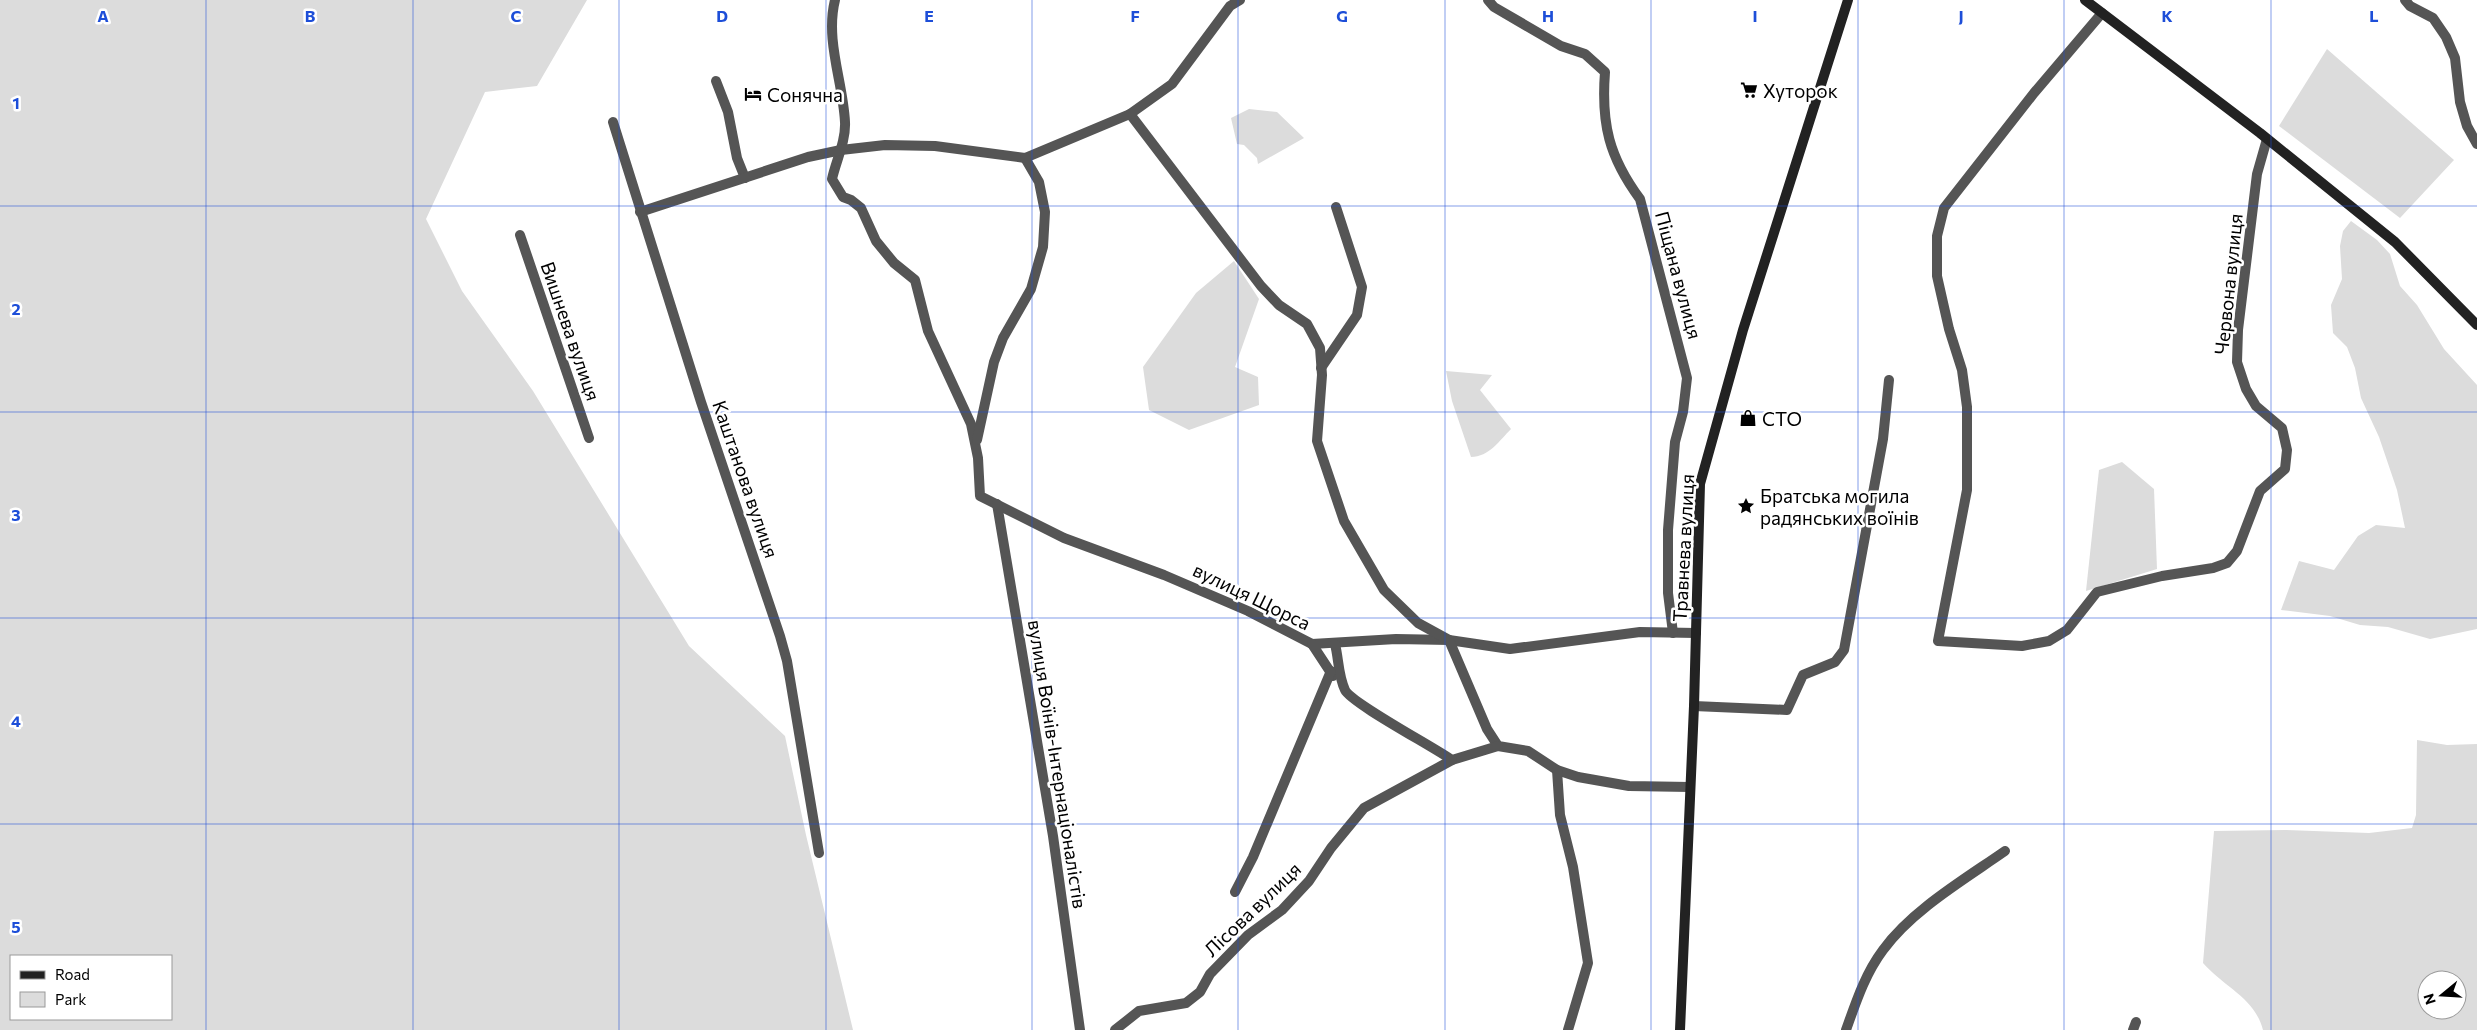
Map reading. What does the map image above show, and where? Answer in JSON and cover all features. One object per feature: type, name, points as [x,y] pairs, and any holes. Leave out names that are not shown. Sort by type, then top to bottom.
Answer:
[{"type":"street","name":"вулиця Щорса","points":[[834,0],[832,9],[833,42],[845,124],[841,150],[832,179],[843,197],[860,208],[876,241],[894,263],[915,280],[928,330],[971,424],[976,445],[980,496],[1064,538],[1123,558],[1239,607],[1312,644],[1396,639],[1449,640],[1510,649],[1640,632],[1696,633]]},
{"type":"street","points":[[640,212],[808,157],[841,150],[886,145],[935,146],[1025,158],[1130,114],[1172,84],[1230,6],[1240,0]]},
{"type":"street","name":"Піщана вулиця","points":[[1488,0],[1494,6],[1561,46],[1586,54],[1605,72],[1603,96],[1606,134],[1625,178],[1640,199],[1687,378],[1683,412],[1675,442],[1668,530],[1668,592],[1673,633]]},
{"type":"street","name":"Травнева вулиця","points":[[1680,1030],[1694,706],[1700,484],[1743,330],[1848,0]]},
{"type":"street","points":[[2085,0],[2267,139],[2395,242],[2477,325]]},
{"type":"street","points":[[2405,0],[2410,6],[2433,18],[2446,37],[2455,58],[2460,102],[2467,126],[2477,144]]},
{"type":"street","name":"Червона вулиця","points":[[2102,13],[2034,93],[1944,208],[1938,236],[1936,276],[1949,330],[1962,370],[1967,407],[1967,490],[1938,641],[2022,646],[2049,641],[2067,630],[2097,592],[2162,576],[2227,564],[2237,551],[2260,491],[2285,469],[2287,450],[2282,428],[2256,406],[2246,389],[2237,362],[2239,321],[2257,174],[2267,139]]},
{"type":"street","points":[[716,81],[728,112],[737,158],[745,178]]},
{"type":"street","points":[[1130,114],[1261,286],[1279,305],[1307,324],[1320,348],[1321,368],[1317,441],[1344,521],[1384,590],[1418,623],[1449,640],[1487,729],[1498,746],[1528,751],[1557,770],[1578,778],[1629,786],[1690,787]]},
{"type":"street","name":"Каштанова вулиця","points":[[613,122],[640,212],[780,636],[787,661],[819,853]]},
{"type":"street","name":"вулиця Щорса","points":[[976,445],[994,362],[1003,338],[1031,289],[1043,247],[1045,212],[1039,182],[1025,158]]},
{"type":"street","points":[[1321,368],[1357,315],[1362,287],[1336,207]]},
{"type":"street","name":"Вишнева вулиця","points":[[520,235],[589,438]]},
{"type":"street","points":[[1694,706],[1787,710],[1803,675],[1835,662],[1844,650],[1883,439],[1889,380]]},
{"type":"street","name":"вулиця Воїнів-Інтернаціоналістів","points":[[997,504],[1053,836],[1080,1030]]},
{"type":"street","points":[[1312,644],[1331,671],[1334,679],[1346,692],[1374,712],[1452,760]]},
{"type":"street","points":[[1335,644],[1338,669],[1346,692]]},
{"type":"street","points":[[1235,892],[1253,857],[1331,671]]},
{"type":"street","name":"Лісова вулиця","points":[[1115,1030],[1139,1011],[1186,1003],[1200,992],[1210,974],[1248,935],[1282,910],[1310,881],[1331,848],[1364,808],[1452,760],[1498,746]]},
{"type":"street","points":[[1557,770],[1560,815],[1573,867],[1588,963],[1568,1030]]},
{"type":"street","points":[[1846,1030],[1856,999],[1883,950],[1912,921],[1952,888],[2005,851]]},
{"type":"green space","points":[[0,0],[587,0],[537,86],[485,92],[426,219],[462,291],[533,391],[689,646],[785,736],[806,835],[853,1030],[0,1030]]},
{"type":"green space","points":[[2327,49],[2454,160],[2400,218],[2279,126]]},
{"type":"green space","points":[[1249,109],[1277,112],[1304,138],[1258,164],[1257,158],[1244,145],[1237,144],[1231,118]]},
{"type":"green space","points":[[2351,221],[2377,240],[2390,254],[2400,286],[2417,305],[2444,349],[2477,385],[2477,629],[2430,639],[2388,627],[2360,625],[2330,616],[2281,610],[2299,561],[2334,570],[2358,536],[2376,525],[2405,528],[2397,490],[2379,437],[2361,398],[2355,368],[2347,347],[2333,333],[2331,305],[2342,279],[2340,246],[2343,231]]},
{"type":"green space","points":[[1234,261],[1259,299],[1235,367],[1258,377],[1259,405],[1189,430],[1149,410],[1143,367],[1196,293]]},
{"type":"green space","points":[[1446,371],[1492,375],[1480,390],[1511,429],[1494,447],[1483,454],[1471,457],[1452,401]]},
{"type":"green space","points":[[2122,462],[2154,489],[2157,569],[2086,591],[2099,470]]},
{"type":"green space","points":[[2417,740],[2447,745],[2477,744],[2477,1030],[2263,1030],[2259,1019],[2246,1001],[2203,963],[2214,831],[2285,830],[2369,833],[2412,828],[2416,815]]},
{"type":"place","name":"Хуторок","points":[[1749,90]]},
{"type":"place","name":"Сонячна","points":[[753,94]]},
{"type":"place","name":"СТО","points":[[1748,418]]},
{"type":"place","name":"Братська могила радянських воїнів","points":[[1746,506]]}]
